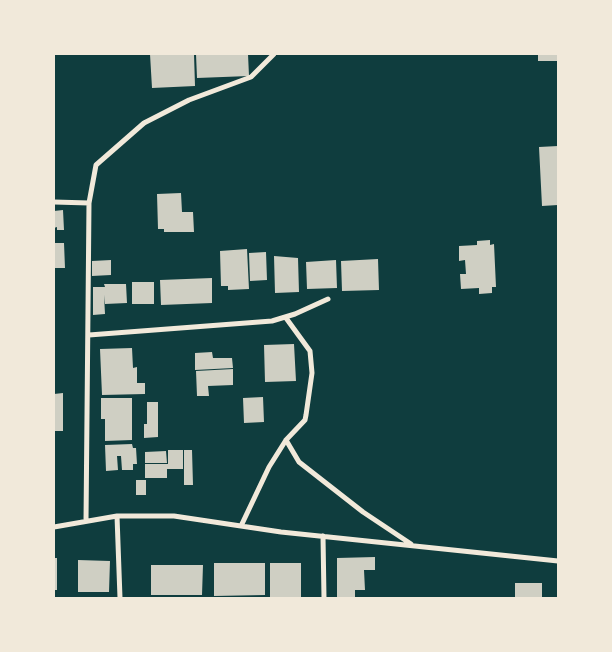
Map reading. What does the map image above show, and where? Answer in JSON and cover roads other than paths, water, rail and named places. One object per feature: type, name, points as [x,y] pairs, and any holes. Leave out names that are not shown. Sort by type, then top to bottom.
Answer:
[{"type":"street","points":[[86,521],[89,203],[96,165],[144,123],[189,100],[251,77],[274,54]]},
{"type":"street","points":[[54,202],[89,203]]},
{"type":"street","points":[[89,334],[272,321],[286,318],[328,299]]},
{"type":"street","points":[[241,526],[270,467],[286,440],[305,420],[312,366],[310,351],[286,318]]},
{"type":"street","points":[[286,440],[299,462],[363,512],[412,544]]},
{"type":"street","points":[[117,516],[120,598]]},
{"type":"street","points":[[54,527],[117,516],[174,516],[323,536],[558,561]]},
{"type":"street","points":[[323,536],[324,598]]}]
